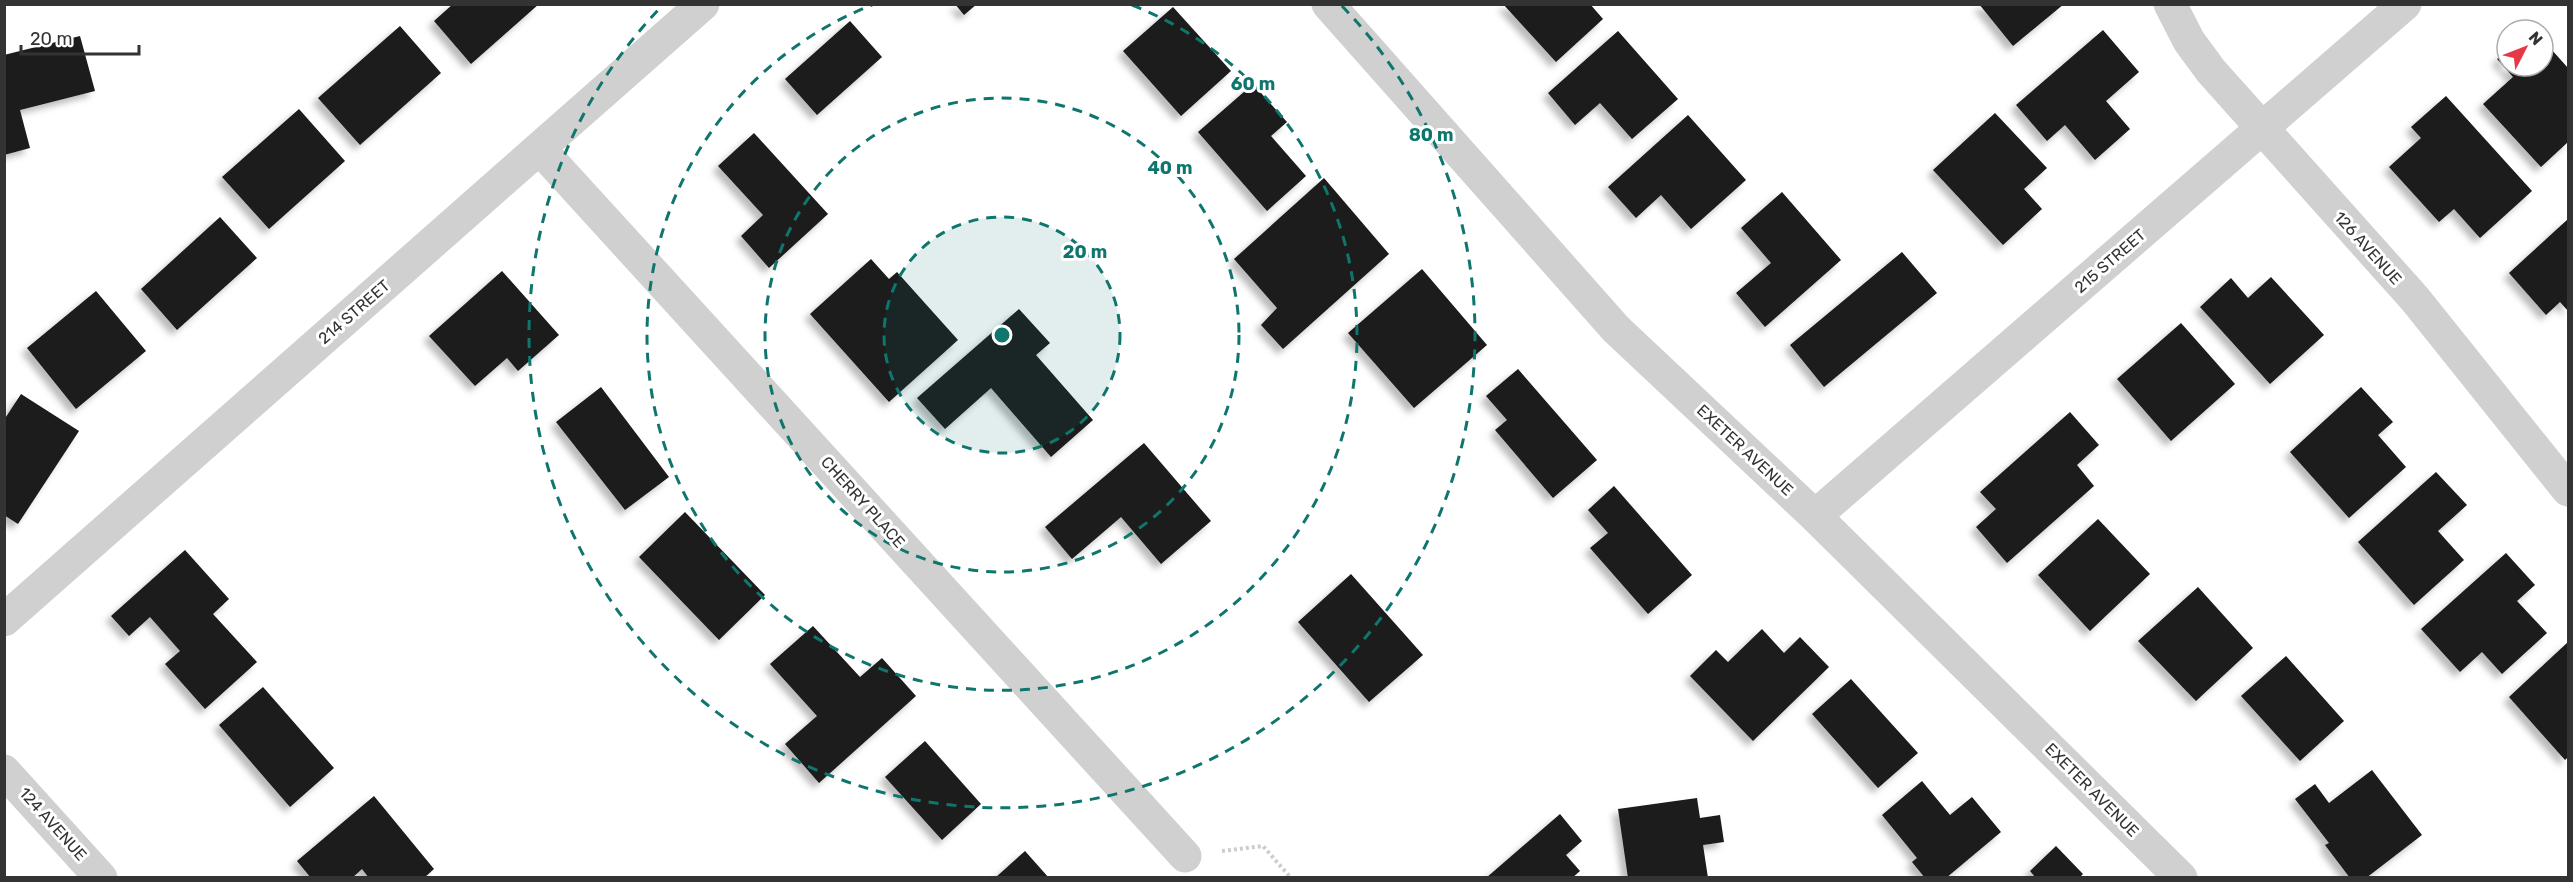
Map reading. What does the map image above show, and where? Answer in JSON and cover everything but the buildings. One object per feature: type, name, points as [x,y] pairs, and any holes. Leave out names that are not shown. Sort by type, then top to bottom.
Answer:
[{"type":"street","name":"214 STREET","points":[[4,620],[702,4]]},
{"type":"street","name":"EXETER AVENUE","points":[[1328,4],[1616,329],[1815,516],[2181,878]]},
{"type":"street","name":"126 AVENUE","points":[[2170,4],[2189,41],[2211,71],[2415,299],[2568,490]]},
{"type":"street","name":"215 STREET","points":[[1815,516],[2404,4]]},
{"type":"street","name":"CHERRY PLACE","points":[[540,149],[1185,856]]},
{"type":"street","name":"124 AVENUE","points":[[4,771],[101,878]]},
{"type":"path","points":[[1185,856],[1263,846],[1291,878]]}]
